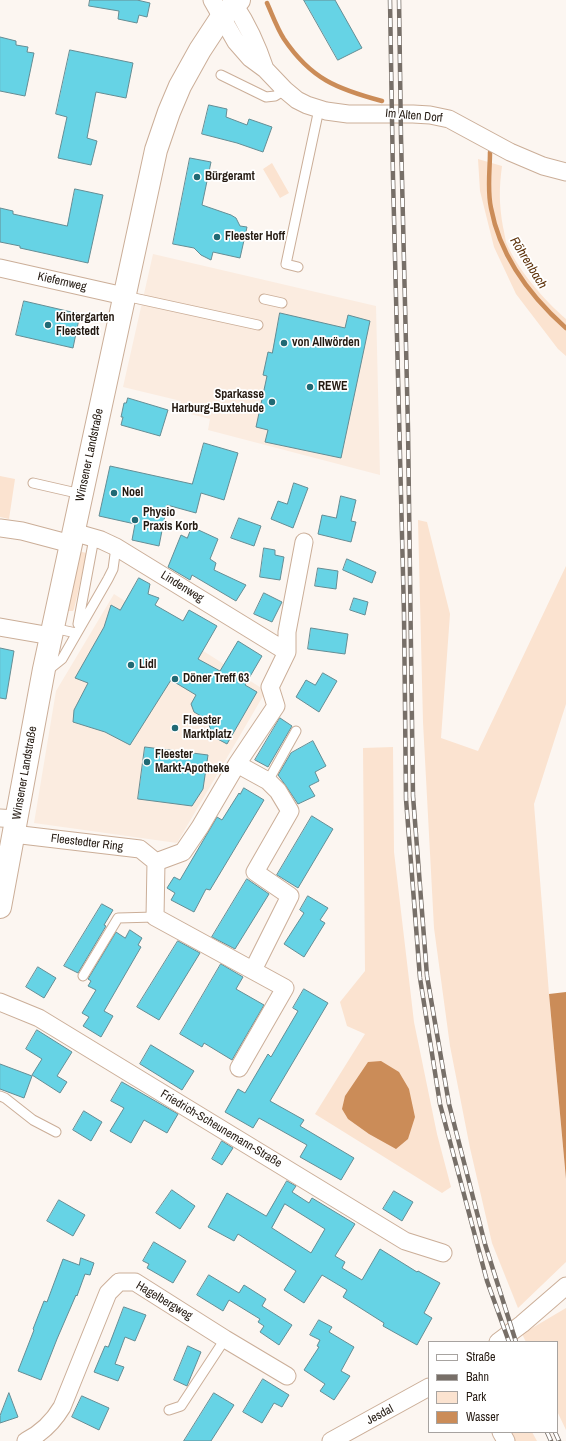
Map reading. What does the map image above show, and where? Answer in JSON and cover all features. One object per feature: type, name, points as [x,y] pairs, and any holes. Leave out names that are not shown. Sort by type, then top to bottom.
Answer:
[{"type":"street","name":"Im Alten Dorf","points":[[228,5],[236,42],[250,58],[265,69],[297,100],[319,109],[348,114],[413,114],[449,119],[510,152],[543,166],[566,172]]},
{"type":"street","name":"Winsener Landstraße","points":[[0,907],[10,824],[156,150],[180,86],[190,66],[228,5]]},
{"type":"street","name":"Kiefernweg","points":[[0,268],[124,296]]},
{"type":"street","name":"Lindenweg","points":[[0,528],[72,538],[94,538],[116,547],[287,652]]},
{"type":"street","points":[[239,1068],[285,988],[156,916],[156,862],[183,852],[200,827],[237,764],[276,706],[270,687],[287,652],[287,632],[304,542]]},
{"type":"street","points":[[0,627],[52,632]]},
{"type":"street","points":[[237,764],[268,781],[278,791],[290,811],[255,872],[290,896],[253,970]]},
{"type":"street","name":"Fleestedter Ring","points":[[10,824],[140,849],[156,862]]},
{"type":"street","name":"Friedrich-Scheunemann-Straße","points":[[0,1002],[39,1018],[405,1241],[442,1253]]},
{"type":"street","name":"Hagelbergweg","points":[[26,1441],[43,1430],[54,1419],[62,1407],[108,1293],[119,1282],[136,1282],[225,1339],[287,1376]]},
{"type":"street","points":[[499,1341],[522,1324],[566,1286]]},
{"type":"street","name":"Jesdal","points":[[331,1441],[428,1388]]},
{"type":"lane","points":[[221,75],[266,97],[275,96],[285,90]]},
{"type":"lane","points":[[298,267],[286,264],[319,109]]},
{"type":"lane","points":[[124,296],[258,325]]},
{"type":"lane","points":[[264,299],[282,303]]},
{"type":"lane","points":[[33,483],[81,494]]},
{"type":"lane","points":[[76,633],[94,538]]},
{"type":"lane","points":[[44,669],[52,666],[62,659],[113,569],[116,547]]},
{"type":"lane","points":[[52,632],[76,633]]},
{"type":"lane","points":[[268,781],[296,731]]},
{"type":"lane","points":[[83,976],[118,918],[156,916]]},
{"type":"lane","points":[[0,1096],[5,1098],[33,1120],[56,1132]]},
{"type":"lane","points":[[169,1410],[181,1406],[225,1339]]},
{"type":"shaded area","points":[[153,254],[376,306],[380,475],[208,430],[210,419],[179,411],[181,401],[123,387]]},
{"type":"shaded area","points":[[114,594],[266,691],[177,843],[34,823],[56,691]]},
{"type":"green space","points":[[478,159],[502,166],[500,203],[506,242],[517,263],[532,284],[566,319],[566,356],[558,349],[516,294],[494,247],[480,191]]},
{"type":"green space","points":[[272,163],[289,193],[280,198],[263,169]]},
{"type":"green space","points":[[0,476],[15,479],[9,519],[0,517]]},
{"type":"green space","points":[[418,520],[427,522],[450,614],[441,738],[478,751],[566,566],[566,704],[534,804],[549,994],[566,1179],[566,1262],[518,1308],[492,1243],[470,1148],[450,1046],[434,928],[423,722]]},
{"type":"green space","points":[[77,551],[87,553],[74,609],[73,611],[68,611],[67,610]]},
{"type":"green space","points":[[393,747],[394,852],[414,1022],[437,1134],[451,1187],[442,1193],[315,1114],[365,1034],[347,1026],[340,1002],[365,971],[363,748]]},
{"type":"green space","points":[[566,1308],[566,1430],[558,1413],[558,1341],[526,1341],[522,1334]]},
{"type":"green space","points":[[508,1433],[533,1433],[537,1441],[512,1441]]},
{"type":"water","points":[[566,992],[566,1179],[549,994]]},
{"type":"water","points":[[381,1061],[399,1072],[409,1089],[415,1117],[408,1139],[396,1149],[369,1134],[348,1119],[342,1109],[345,1096],[368,1062]]},
{"type":"building","points":[[90,0],[137,0],[150,3],[147,17],[139,15],[137,23],[118,19],[119,11],[89,6]]},
{"type":"building","points":[[304,0],[335,0],[362,48],[338,60]]},
{"type":"building","points":[[0,37],[16,41],[16,45],[28,47],[27,52],[34,53],[25,96],[0,91]]},
{"type":"building","points":[[70,50],[133,63],[126,98],[96,92],[87,138],[97,141],[91,165],[58,158],[67,117],[56,114]]},
{"type":"building","points":[[209,105],[227,109],[226,117],[247,125],[249,119],[272,127],[263,152],[237,143],[202,134]]},
{"type":"building","points":[[190,158],[211,162],[202,205],[231,215],[236,218],[240,226],[247,227],[240,258],[213,252],[211,260],[201,255],[194,248],[173,244]]},
{"type":"building","points":[[75,189],[103,195],[88,263],[0,242],[0,208],[13,211],[13,214],[67,226]]},
{"type":"building","name":"Kintergarten Fleestedt","points":[[24,301],[80,314],[73,348],[16,335]]},
{"type":"building","name":"REWE","points":[[280,313],[345,328],[348,315],[370,321],[341,458],[265,442],[268,430],[256,427],[267,376],[263,375],[268,352],[272,353]]},
{"type":"building","points":[[128,398],[168,410],[160,436],[121,425],[124,403],[126,403]]},
{"type":"building","points":[[204,443],[238,453],[224,500],[201,493],[196,513],[167,505],[159,546],[132,540],[135,524],[99,516],[110,466],[192,484]]},
{"type":"building","points":[[294,483],[308,488],[293,528],[271,519],[278,501],[287,504]]},
{"type":"building","points":[[341,496],[356,500],[351,521],[356,522],[351,542],[318,534],[322,515],[336,518]]},
{"type":"building","points":[[239,518],[261,526],[254,546],[231,538]]},
{"type":"building","points":[[192,527],[218,539],[210,559],[216,563],[214,570],[246,585],[236,601],[192,575],[190,580],[168,567],[181,535],[187,538]]},
{"type":"building","points":[[264,548],[275,550],[275,555],[284,557],[280,580],[260,577]]},
{"type":"building","points":[[347,559],[376,572],[372,583],[343,570]]},
{"type":"building","points":[[318,568],[338,571],[336,589],[315,586]]},
{"type":"building","points":[[139,578],[150,584],[148,594],[159,598],[155,605],[183,621],[189,610],[217,626],[198,659],[220,671],[238,641],[262,656],[245,685],[257,692],[227,744],[212,736],[208,720],[194,712],[191,704],[196,695],[171,680],[130,745],[105,732],[73,722],[74,710],[88,683],[75,678],[104,627],[111,605],[120,610]]},
{"type":"building","points":[[264,593],[282,602],[272,622],[254,614]]},
{"type":"building","points":[[354,598],[368,602],[365,615],[350,610]]},
{"type":"building","points":[[311,628],[348,634],[345,654],[308,649]]},
{"type":"building","points":[[0,648],[14,651],[6,699],[0,698]]},
{"type":"building","points":[[323,673],[337,681],[319,712],[296,697],[306,680],[315,685]]},
{"type":"building","points":[[280,718],[292,726],[268,767],[255,760]]},
{"type":"building","points":[[313,741],[326,766],[315,772],[319,781],[309,786],[315,796],[298,804],[278,775],[291,753]]},
{"type":"building","points":[[145,747],[208,755],[203,789],[192,806],[138,799]]},
{"type":"building","points":[[244,788],[264,800],[210,890],[206,889],[194,912],[171,900],[175,893],[167,888],[174,877],[180,880],[217,817],[222,820],[239,793],[240,794]]},
{"type":"building","points":[[312,816],[333,829],[298,888],[277,875]]},
{"type":"building","points":[[247,879],[269,894],[235,949],[212,937]]},
{"type":"building","points":[[308,896],[328,908],[320,920],[325,923],[304,957],[284,944],[304,913],[300,910]]},
{"type":"building","points":[[102,904],[113,910],[104,925],[106,926],[78,973],[64,966]]},
{"type":"building","points":[[130,930],[142,938],[138,945],[141,947],[104,1011],[113,1016],[101,1037],[83,1026],[89,1017],[82,1013],[96,990],[88,986],[91,981],[88,979],[116,932],[125,938]]},
{"type":"building","points":[[178,941],[200,953],[159,1020],[137,1007]]},
{"type":"building","points":[[221,964],[243,977],[236,989],[264,1005],[232,1060],[204,1043],[202,1047],[180,1034]]},
{"type":"building","points":[[38,967],[56,978],[44,998],[26,987]]},
{"type":"building","points":[[304,989],[328,1003],[270,1101],[304,1120],[300,1126],[354,1158],[341,1180],[300,1157],[307,1145],[259,1118],[253,1128],[225,1112],[238,1089],[245,1093],[268,1054],[271,1057],[298,1011],[293,1008]]},
{"type":"building","points":[[37,1030],[72,1052],[57,1076],[67,1082],[60,1093],[32,1075],[42,1059],[26,1049]]},
{"type":"building","points":[[151,1045],[194,1071],[182,1090],[140,1064]]},
{"type":"building","points":[[0,1064],[32,1076],[24,1098],[0,1089]]},
{"type":"building","points":[[122,1082],[178,1114],[167,1133],[144,1120],[131,1143],[110,1131],[124,1108],[111,1101]]},
{"type":"building","points":[[84,1111],[102,1122],[91,1141],[73,1130]]},
{"type":"building","points":[[222,1141],[233,1148],[222,1165],[212,1159]]},
{"type":"building","points":[[287,1181],[296,1186],[292,1192],[309,1203],[312,1198],[355,1224],[335,1256],[345,1262],[342,1268],[362,1280],[380,1249],[417,1272],[418,1271],[440,1283],[424,1313],[432,1318],[417,1345],[383,1326],[384,1323],[343,1297],[347,1290],[322,1275],[304,1303],[284,1290],[296,1271],[238,1234],[234,1241],[208,1227],[227,1193],[266,1216]],"holes":[[[285,1204],[325,1229],[311,1253],[272,1228]]]},
{"type":"building","points":[[172,1190],[195,1206],[180,1229],[156,1213]]},
{"type":"building","points":[[394,1191],[413,1202],[402,1221],[383,1209]]},
{"type":"building","points":[[59,1200],[85,1215],[73,1236],[47,1221]]},
{"type":"building","points":[[154,1242],[186,1261],[173,1283],[147,1268],[149,1264],[143,1261]]},
{"type":"building","points":[[81,1258],[94,1263],[90,1275],[85,1274],[41,1380],[18,1371],[44,1301],[47,1302],[63,1259],[79,1265]]},
{"type":"building","points":[[209,1275],[239,1293],[244,1285],[266,1299],[262,1306],[292,1325],[279,1345],[260,1332],[264,1326],[258,1322],[260,1319],[229,1300],[223,1311],[197,1295]]},
{"type":"building","points":[[124,1307],[146,1315],[135,1341],[125,1337],[115,1364],[124,1367],[118,1381],[94,1372],[105,1346],[108,1347]]},
{"type":"building","points":[[319,1320],[332,1327],[329,1332],[354,1347],[341,1371],[350,1376],[334,1400],[320,1391],[325,1384],[304,1370],[319,1347],[317,1346],[320,1340],[310,1335]]},
{"type":"building","points":[[188,1346],[201,1352],[187,1386],[174,1380]]},
{"type":"building","points":[[263,1379],[289,1395],[282,1407],[274,1403],[262,1423],[243,1412]]},
{"type":"building","points":[[9,1393],[18,1417],[0,1423],[0,1416]]},
{"type":"building","points":[[214,1393],[234,1405],[211,1441],[184,1441]]},
{"type":"building","points":[[82,1396],[109,1408],[99,1430],[72,1417]]},
{"type":"waterway","name":"Röhrenbach","points":[[267,3],[284,39],[304,64],[315,73],[338,87],[382,101]]},
{"type":"waterway","name":"Röhrenbach","points":[[490,152],[490,201],[495,226],[501,242],[509,259],[529,289],[566,328]]},
{"type":"railway","points":[[390,0],[404,614],[406,799],[420,978],[440,1104],[487,1281],[509,1341]]},
{"type":"railway","points":[[399,0],[408,429],[413,796],[427,976],[449,1104],[485,1244],[516,1341]]},
{"type":"railway","points":[[547,1433],[551,1441]]},
{"type":"railway","points":[[555,1433],[559,1441]]},
{"type":"place","name":"Bürgeramt","points":[[197,177]]},
{"type":"place","name":"Fleester Hoff","points":[[217,237]]},
{"type":"place","name":"Kintergarten Fleestedt","points":[[48,325]]},
{"type":"place","name":"von Allwörden","points":[[284,343]]},
{"type":"place","name":"REWE","points":[[310,387]]},
{"type":"place","name":"Sparkasse Harburg-Buxtehude","points":[[272,402]]},
{"type":"place","name":"Noel","points":[[114,493]]},
{"type":"place","name":"Physio Praxis Korb","points":[[135,520]]},
{"type":"place","name":"Lidl","points":[[131,665]]},
{"type":"place","name":"Döner Treff 63","points":[[175,679]]},
{"type":"place","name":"Fleester Marktplatz","points":[[175,728]]},
{"type":"place","name":"Fleester Markt-Apotheke","points":[[147,762]]}]
